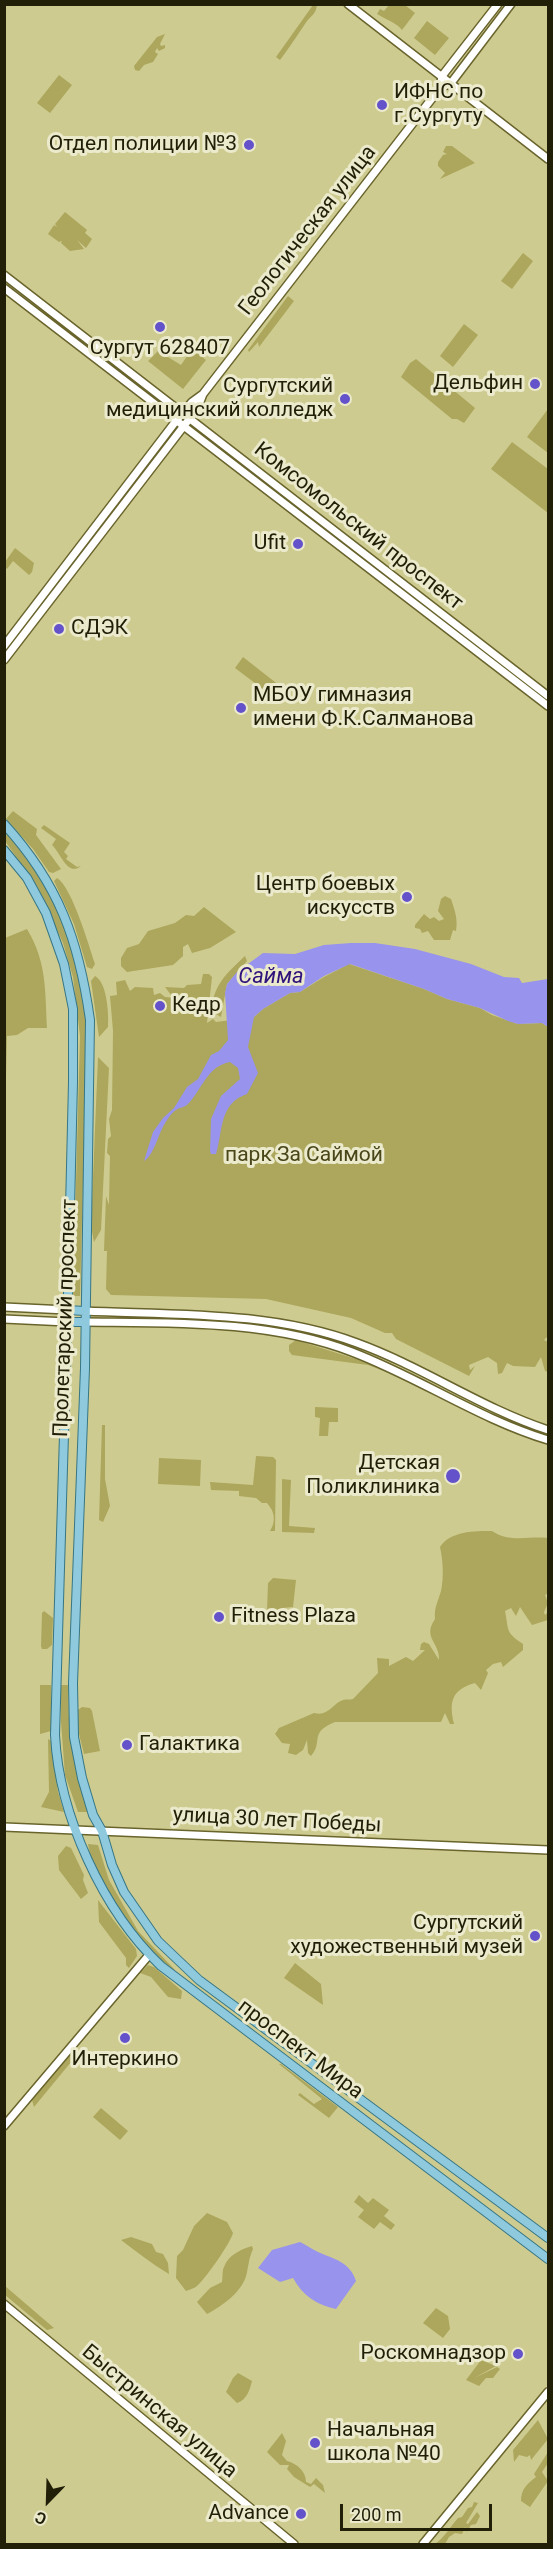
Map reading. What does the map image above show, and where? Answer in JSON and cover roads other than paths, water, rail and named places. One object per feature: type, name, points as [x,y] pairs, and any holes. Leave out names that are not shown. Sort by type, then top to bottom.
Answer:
[{"type":"main road","points":[[348,4],[549,159]]},
{"type":"main road","points":[[441,88],[442,76],[498,4]]},
{"type":"main road","points":[[451,83],[511,4]]},
{"type":"main road","name":"Геологическая улица","points":[[4,660],[190,418],[203,394],[441,88],[451,83]]},
{"type":"main road","name":"Комсомольский проспект","points":[[4,275],[549,696]]},
{"type":"main road","name":"Комсомольский проспект","points":[[4,288],[549,706]]},
{"type":"main road","name":"Геологическая улица","points":[[4,646],[176,421],[192,402],[203,394]]},
{"type":"main road","points":[[325,534],[331,527]]},
{"type":"main road","points":[[442,624],[447,617]]},
{"type":"main road","name":"Пролетарский проспект","points":[[4,824],[28,851],[48,881],[66,916],[84,976],[90,1020],[85,1322],[73,1721],[82,1778],[93,1815],[102,1831]]},
{"type":"main road","name":"Пролетарский проспект","points":[[4,850],[27,878],[46,913],[64,964],[72,1009],[73,1082],[68,1310],[55,1736],[58,1769],[75,1830]]},
{"type":"main road","points":[[4,1307],[257,1320],[309,1328],[381,1353],[492,1408],[549,1430]]},
{"type":"main road","points":[[4,1319],[224,1327],[279,1333],[321,1341],[381,1364],[499,1422],[549,1440]]},
{"type":"main road","name":"улица 30 лет Победы","points":[[4,1827],[549,1850]]},
{"type":"main road","name":"проспект Мира","points":[[75,1830],[107,1899],[149,1955],[191,1991],[549,2259]]},
{"type":"main road","name":"проспект Мира","points":[[102,1831],[124,1892],[164,1948],[199,1980],[549,2238]]},
{"type":"main road","points":[[4,2126],[149,1955]]},
{"type":"main road","points":[[321,2088],[329,2076]]},
{"type":"main road","name":"Быстринская улица","points":[[4,2304],[294,2544]]},
{"type":"main road","points":[[423,2544],[549,2392]]},
{"type":"water","name":"Сайма","points":[[375,943],[415,949],[471,964],[504,977],[519,978],[522,983],[548,979],[548,1027],[542,1023],[518,1024],[508,1021],[480,1008],[447,999],[350,964],[324,976],[300,992],[290,993],[254,1017],[248,1047],[258,1073],[247,1094],[238,1098],[227,1111],[216,1154],[211,1154],[210,1151],[211,1119],[221,1096],[240,1079],[238,1068],[230,1062],[222,1064],[210,1073],[188,1104],[171,1115],[144,1161],[153,1132],[174,1108],[187,1087],[198,1079],[211,1055],[219,1051],[228,1040],[225,993],[227,984],[237,972],[263,953],[295,954],[324,945]]},
{"type":"water","points":[[300,2242],[341,2262],[350,2269],[356,2281],[336,2309],[311,2299],[293,2278],[280,2282],[258,2268],[272,2250]]},
{"type":"place","name":"ИФНС по г.Сургуту","points":[[382,105]]},
{"type":"place","name":"Отдел полиции №3","points":[[249,145]]},
{"type":"place","name":"Сургут 628407","points":[[160,327]]},
{"type":"place","name":"Дельфин","points":[[535,384]]},
{"type":"place","name":"Сургутский медицинский колледж","points":[[345,399]]},
{"type":"place","name":"Ufit","points":[[298,544]]},
{"type":"place","name":"СДЭК","points":[[59,629]]},
{"type":"place","name":"МБОУ гимназия имени Ф.К.Салманова","points":[[241,708]]},
{"type":"place","name":"Центр боевых искусств","points":[[407,897]]},
{"type":"place","name":"Кедр","points":[[160,1006]]},
{"type":"place","name":"Детская Поликлиника","points":[[453,1476]]},
{"type":"place","name":"Fitness Plaza","points":[[219,1617]]},
{"type":"place","name":"Галактика","points":[[127,1745]]},
{"type":"place","name":"Сургутский художественный музей","points":[[535,1936]]},
{"type":"place","name":"Интеркино","points":[[125,2038]]},
{"type":"place","name":"Роскомнадзор","points":[[518,2354]]},
{"type":"place","name":"Начальная школа №40","points":[[315,2443]]},
{"type":"place","name":"Advance","points":[[301,2514]]},
{"type":"park label","name":"парк За Саймой","points":[[304,1156]]}]
